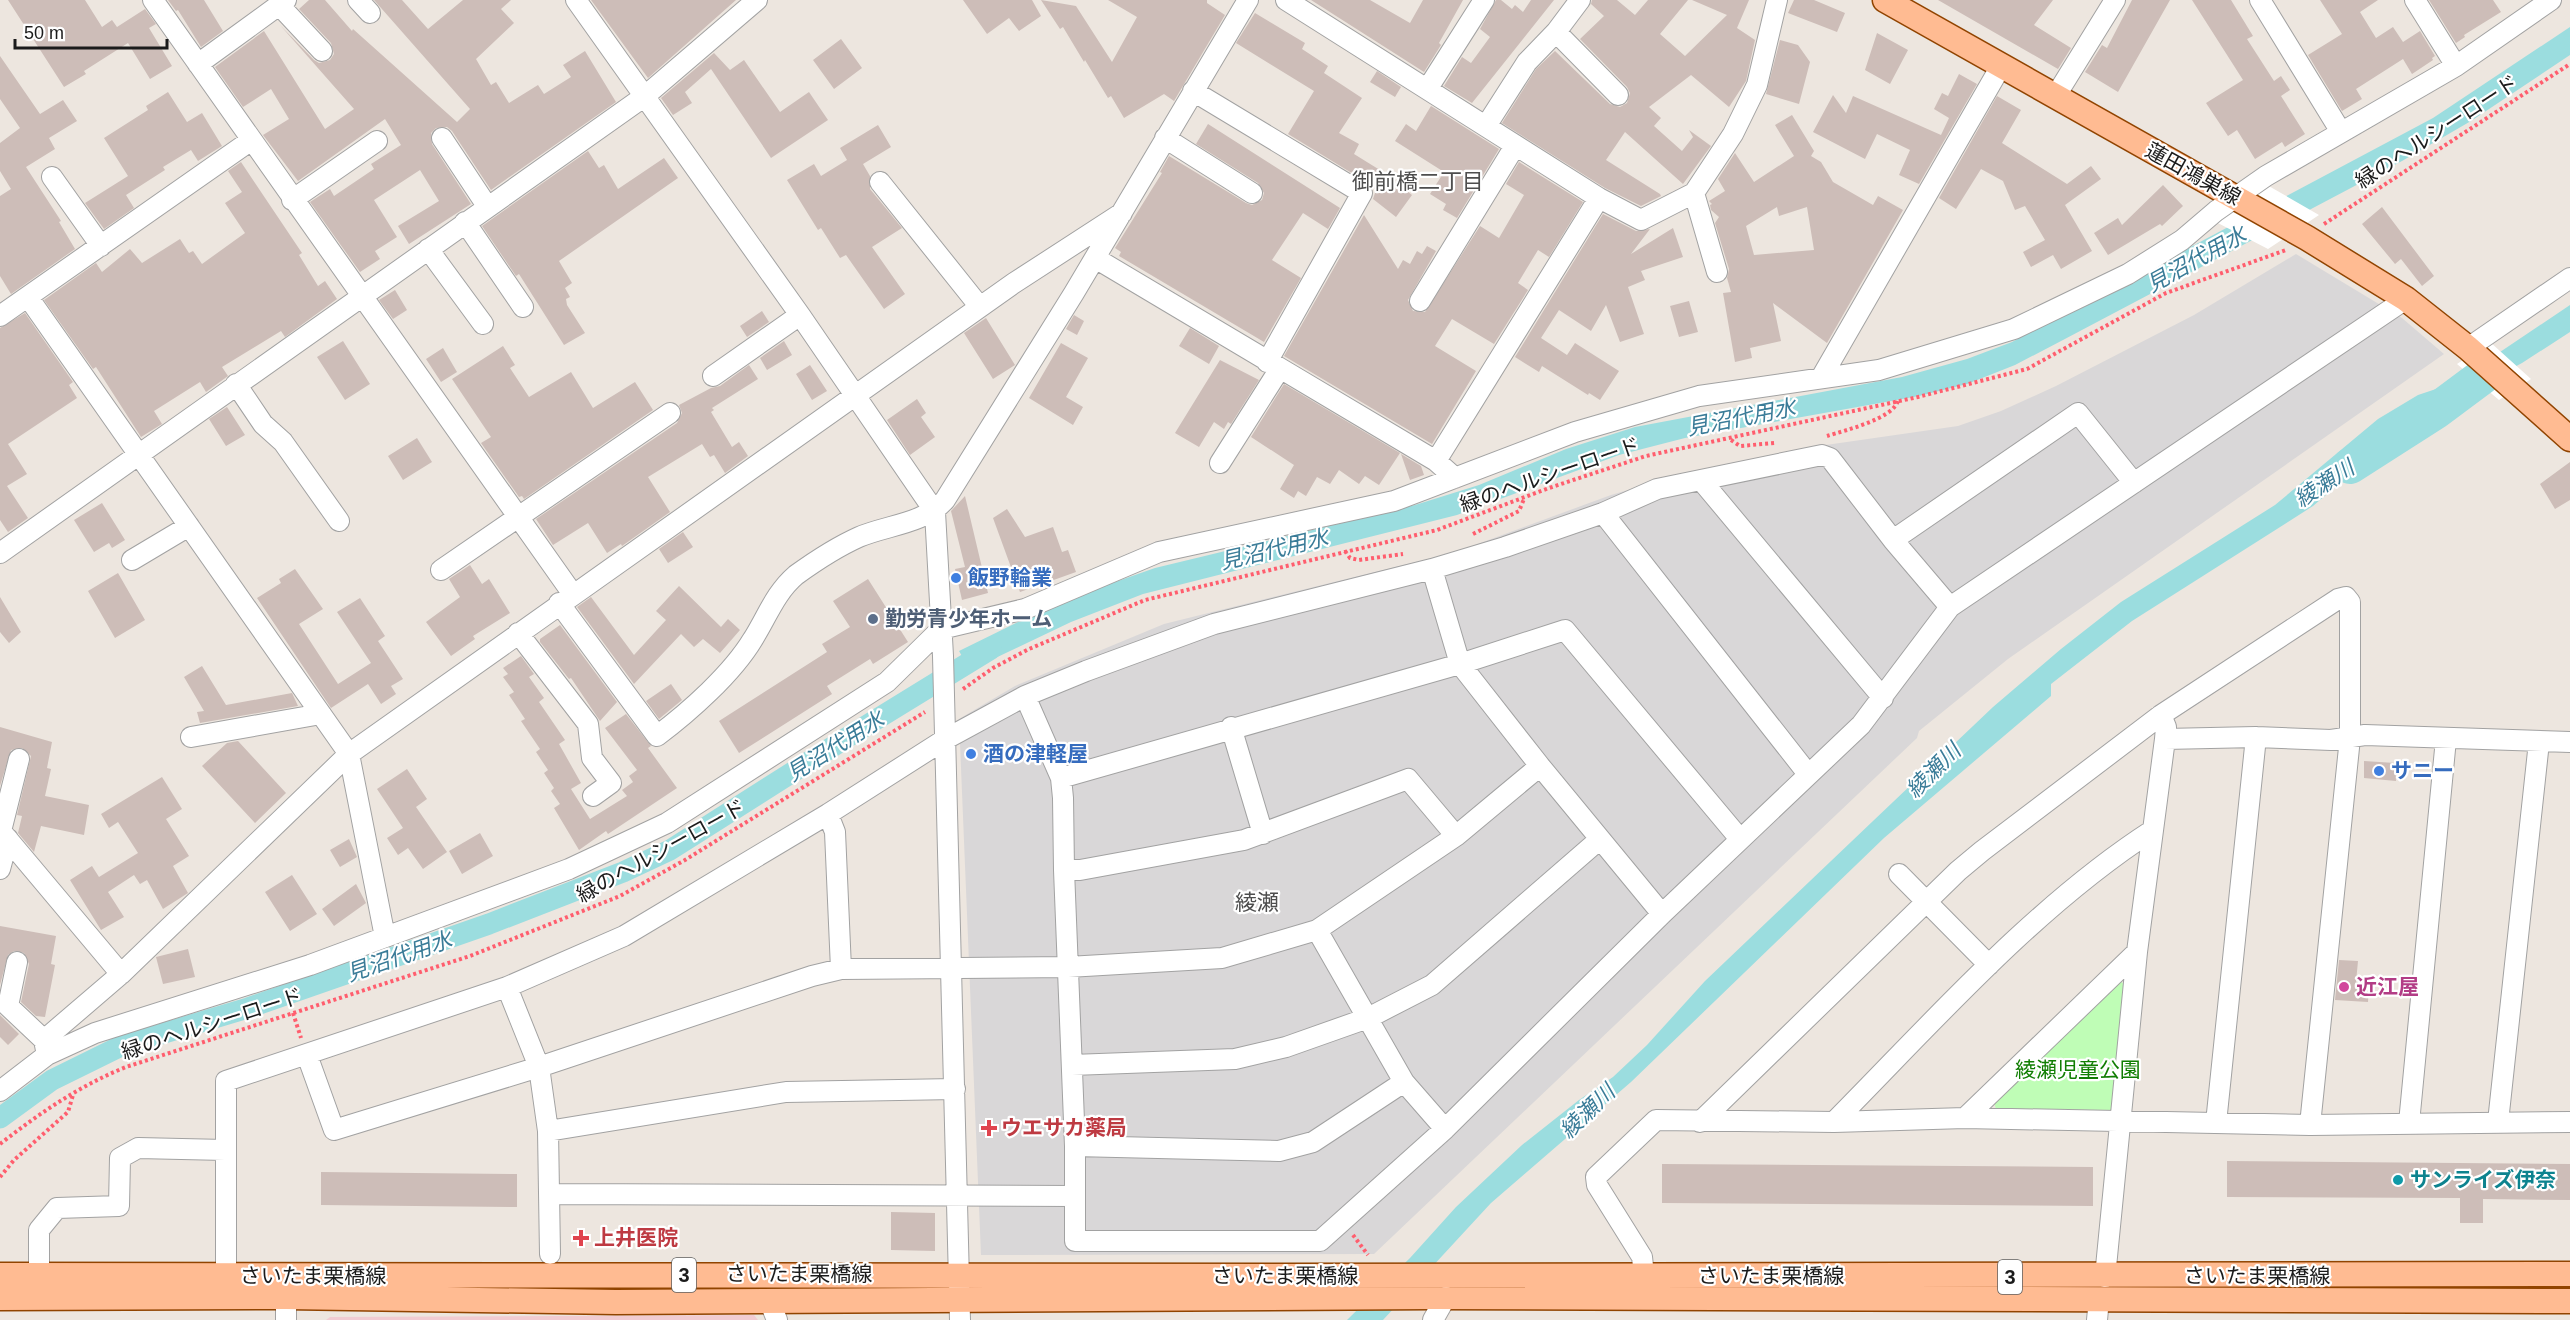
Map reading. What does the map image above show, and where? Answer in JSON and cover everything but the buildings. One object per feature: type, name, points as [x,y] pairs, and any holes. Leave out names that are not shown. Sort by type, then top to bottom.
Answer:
[{"type":"main road","name":"蓮田鴻巣線","points":[[1884,0],[2235,198],[2315,232],[2406,299],[2470,350],[2570,439]]},
{"type":"main road","name":"さいたま栗橋線","points":[[0,1275],[960,1274],[1367,1269],[1440,1298],[1644,1275],[2100,1299],[2570,1274]]},
{"type":"main road","name":"さいたま栗橋線","points":[[0,1298],[286,1308],[616,1302],[773,1310],[960,1310],[1440,1298],[2570,1301]]},
{"type":"street","points":[[153,0],[250,141],[518,517],[566,598],[657,736],[676,721],[724,674],[753,640],[766,612],[795,576],[858,538],[935,512],[945,500],[1095,258],[1248,0]]},
{"type":"street","points":[[576,0],[800,315],[935,512],[943,656],[960,1310]]},
{"type":"street","points":[[0,553],[138,453],[645,96],[757,0]]},
{"type":"street","points":[[1286,0],[1428,88],[1515,146],[1599,198],[1641,220],[1694,193],[1733,134],[1756,85],[1777,0]]},
{"type":"street","points":[[1428,88],[1484,0]]},
{"type":"street","points":[[1486,126],[1527,62],[1556,32],[1580,0]]},
{"type":"street","points":[[2055,97],[2115,0]]},
{"type":"street","points":[[2260,0],[2341,132]]},
{"type":"street","points":[[2415,0],[2456,66]]},
{"type":"street","points":[[45,1048],[310,965],[569,869],[667,823],[887,682],[941,629],[1025,609],[1159,552],[1394,501],[1575,432],[1699,396],[1879,370],[2014,329],[2128,274],[2182,240],[2266,176],[2456,66],[2551,0]]},
{"type":"street","points":[[198,64],[283,3],[322,51]]},
{"type":"street","points":[[1556,32],[1618,95]]},
{"type":"street","points":[[1821,378],[2001,66]]},
{"type":"street","points":[[1193,91],[1362,193],[1220,463]]},
{"type":"street","points":[[442,138],[488,206]]},
{"type":"street","points":[[1165,138],[1252,193]]},
{"type":"street","points":[[3,308],[28,297],[250,141]]},
{"type":"street","points":[[292,200],[377,141]]},
{"type":"street","points":[[1420,301],[1515,146]]},
{"type":"street","points":[[51,177],[101,246]]},
{"type":"street","points":[[880,182],[980,308]]},
{"type":"street","points":[[1694,193],[1717,272]]},
{"type":"street","points":[[1436,461],[1599,198]]},
{"type":"street","points":[[0,1091],[349,754],[566,598],[980,308],[1122,213]]},
{"type":"street","points":[[465,222],[523,307]]},
{"type":"street","points":[[428,249],[483,324]]},
{"type":"street","points":[[1095,258],[1436,461],[1455,477]]},
{"type":"street","points":[[2470,350],[2570,278]]},
{"type":"street","points":[[28,297],[349,754],[385,937]]},
{"type":"street","points":[[1025,696],[1061,778],[1075,1146],[1075,1241],[1320,1241],[1444,1130],[1662,914],[1861,725],[1950,606],[2406,299]]},
{"type":"street","points":[[713,376],[800,315]]},
{"type":"street","points":[[236,384],[263,424],[283,442],[339,521]]},
{"type":"street","points":[[441,570],[670,413]]},
{"type":"street","points":[[1893,540],[2078,413],[2134,483]]},
{"type":"street","points":[[225,1276],[226,1081],[507,987],[624,936],[828,814],[944,740],[1025,696],[1214,624],[1432,570],[1603,513],[1657,489],[1822,455],[1830,458],[1893,540],[1950,606]]},
{"type":"street","points":[[1701,480],[1883,698]]},
{"type":"street","points":[[1603,513],[1808,774]]},
{"type":"street","points":[[132,560],[189,526]]},
{"type":"street","points":[[1432,570],[1460,664],[1540,766],[1662,914]]},
{"type":"street","points":[[1700,1122],[1926,902],[1982,851],[2161,715],[2338,599],[2346,597],[2349,602],[2350,616],[2350,738],[2310,1125]]},
{"type":"street","points":[[1061,778],[1460,664],[1565,630],[1740,839]]},
{"type":"street","points":[[518,633],[588,724],[592,758],[610,783],[593,796]]},
{"type":"street","points":[[191,737],[321,714]]},
{"type":"street","points":[[2100,1299],[2122,1121],[2137,952],[2165,739],[2166,727],[2161,715]]},
{"type":"street","points":[[1231,728],[1263,834]]},
{"type":"street","points":[[2165,739],[2256,737],[2331,740],[2365,735],[2570,742]]},
{"type":"street","points":[[2216,1123],[2256,737]]},
{"type":"street","points":[[2409,1124],[2446,739]]},
{"type":"street","points":[[2498,1122],[2539,742]]},
{"type":"street","points":[[0,869],[3,833],[20,759]]},
{"type":"street","points":[[307,1055],[334,1130],[539,1067],[812,976],[841,969],[1068,967],[1222,958],[1317,930],[1456,836],[1540,766]]},
{"type":"street","points":[[1064,870],[1080,870],[1244,840],[1408,779],[1456,836]]},
{"type":"street","points":[[828,814],[835,832],[841,969]]},
{"type":"street","points":[[1834,1122],[1989,965],[2107,860],[2153,830]]},
{"type":"street","points":[[3,833],[121,974]]},
{"type":"street","points":[[1072,1065],[1235,1059],[1287,1047],[1368,1018],[1432,985],[1600,839]]},
{"type":"street","points":[[1899,874],[1989,965]]},
{"type":"street","points":[[1317,930],[1404,1082],[1444,1130]]},
{"type":"street","points":[[1965,1118],[2137,952]]},
{"type":"street","points":[[17,962],[8,1006],[45,1048]]},
{"type":"street","points":[[507,987],[539,1067],[548,1131],[550,1254]]},
{"type":"street","points":[[1075,1146],[1279,1152],[1313,1142],[1404,1082]]},
{"type":"street","points":[[548,1131],[786,1092],[955,1089]]},
{"type":"street","points":[[1644,1275],[1642,1257],[1597,1185],[1596,1177],[1656,1120],[1834,1122],[1965,1118],[2310,1125],[2570,1122]]},
{"type":"street","points":[[39,1275],[39,1230],[57,1208],[119,1206],[120,1158],[138,1148],[225,1150]]},
{"type":"street","points":[[550,1194],[1075,1196]]},
{"type":"path","name":"緑のヘルシーロード","points":[[2315,232],[2330,219],[2570,64]]},
{"type":"path","name":"緑のヘルシーロード","points":[[963,690],[993,668],[1029,649],[1145,600],[1437,530],[1604,468],[1646,456],[1974,384],[2027,369],[2166,293],[2286,250]]},
{"type":"path","points":[[1820,439],[1885,415],[1895,409],[1898,401]]},
{"type":"path","points":[[1731,439],[1740,446],[1786,442]]},
{"type":"path","points":[[1464,538],[1507,519],[1519,511],[1524,499]]},
{"type":"path","points":[[1345,551],[1350,558],[1359,560],[1405,554]]},
{"type":"path","name":"緑のヘルシーロード","points":[[0,1144],[47,1107],[95,1080],[126,1066],[470,956],[610,900],[685,860],[925,712]]},
{"type":"path","points":[[0,1177],[14,1160],[68,1112],[73,1094]]},
{"type":"path","points":[[1349,1230],[1368,1254],[1367,1269]]},
{"type":"shaded area","points":[[2296,254],[2402,318],[2444,354],[2008,659],[1919,731],[1917,738],[1374,1254],[981,1255],[959,719],[1015,686],[1164,624],[1456,552],[1611,495],[1675,476],[1812,447],[1958,426],[2001,411],[2056,386],[2194,315]]},
{"type":"shaded area","points":[[754,1315],[758,1320],[326,1320],[330,1317]]},
{"type":"green space","name":"綾瀬児童公園","points":[[2116,977],[2126,986],[2113,1110],[1996,1109],[1993,1099]]},
{"type":"water","points":[[2570,27],[2570,55],[2471,121],[2402,161],[2063,340],[2015,365],[1967,384],[1919,396],[1685,438],[1619,455],[1457,515],[1143,594],[1071,622],[970,670],[959,651],[1061,601],[1155,568],[1415,505],[1479,485],[1566,449],[1635,427],[1902,377],[1967,359],[2012,342],[2433,118]]},
{"type":"water","points":[[2570,305],[2570,332],[2522,363],[2409,424],[2313,506],[2132,621],[2051,684],[2051,696],[1884,838],[1631,1082],[1491,1203],[1383,1320],[1347,1320],[1410,1258],[1456,1207],[1522,1145],[1579,1100],[1613,1077],[1647,1045],[1705,981],[1993,707],[2061,649],[2121,602],[2275,505],[2378,419],[2418,395],[2454,383]]},
{"type":"pier","points":[[2267,185],[2319,215],[2268,249],[2214,221]]},
{"type":"pier","points":[[2490,342],[2531,379],[2499,400],[2457,364]]},
{"type":"waterway","name":"綾瀬川","points":[[2350,466],[2436,411],[2483,376]]},
{"type":"waterway","name":"見沼代用水","points":[[0,1118],[52,1080],[121,1046],[248,1008],[489,924],[623,872],[670,850],[991,649]]},
{"type":"place","name":"飯野輪業","points":[[956,578]]},
{"type":"place","name":"勤労青少年ホーム","points":[[873,619]]},
{"type":"place","name":"酒の津軽屋","points":[[971,754]]},
{"type":"place","name":"サニー","points":[[2379,771]]},
{"type":"place","name":"近江屋","points":[[2344,987]]},
{"type":"place","name":"ウエサカ薬局","points":[[989,1128]]},
{"type":"place","name":"サンライズ伊奈","points":[[2398,1180]]},
{"type":"place","name":"上井医院","points":[[581,1238]]},
{"type":"district","name":"御前橋二丁目","points":[[1418,181]]},
{"type":"district","name":"綾瀬","points":[[1257,902]]}]
